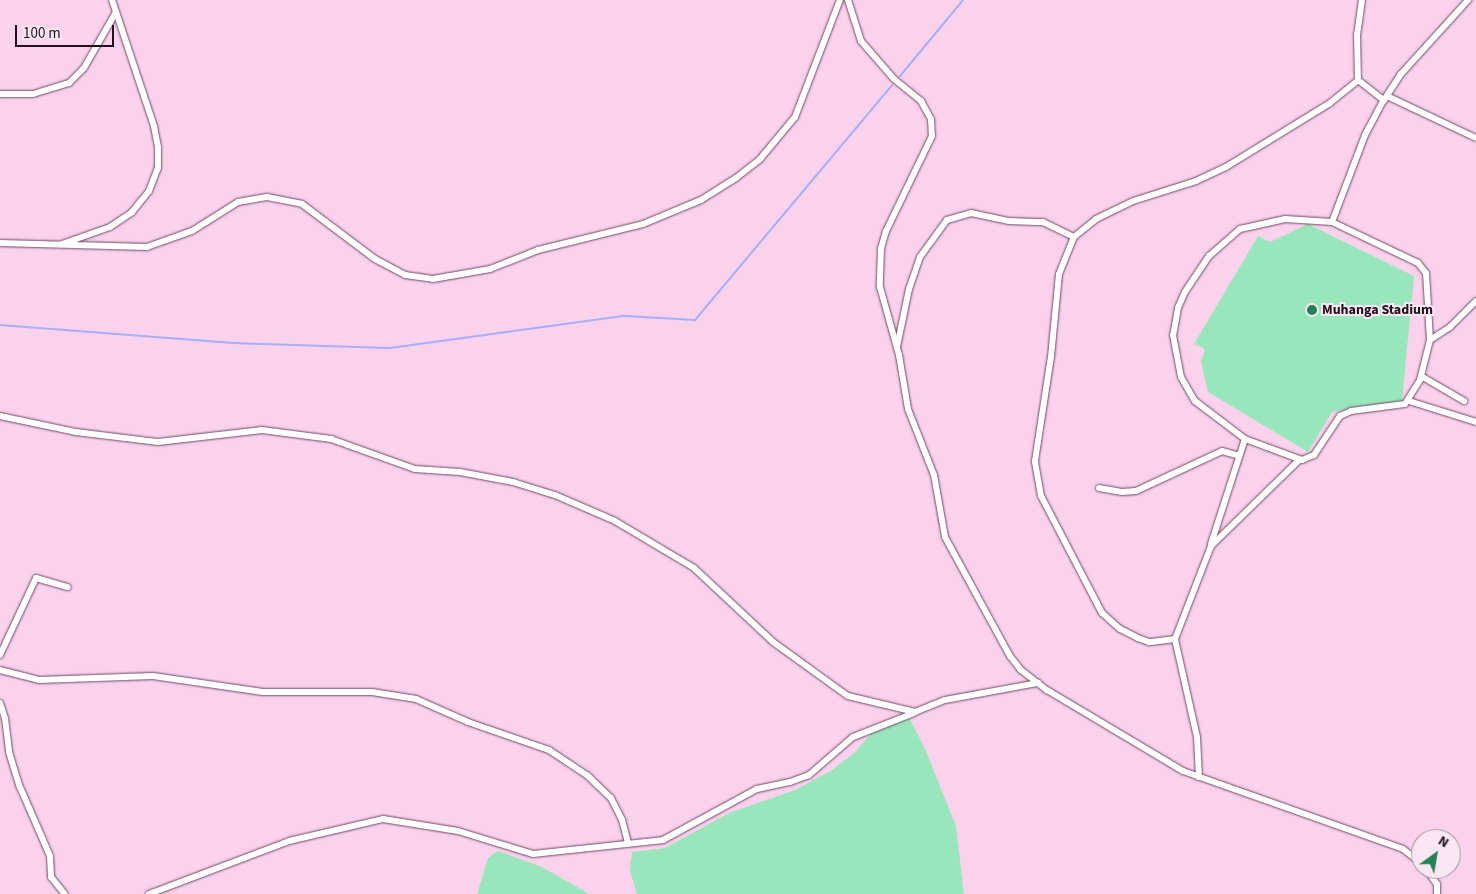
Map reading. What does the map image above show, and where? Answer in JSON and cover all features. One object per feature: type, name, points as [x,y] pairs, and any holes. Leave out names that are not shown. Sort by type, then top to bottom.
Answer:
[{"type":"street","points":[[58,245],[120,222],[142,201],[155,181],[158,147],[112,0]]},
{"type":"street","points":[[0,243],[147,247],[192,231],[248,198],[278,198],[302,204],[390,269],[405,275],[433,280],[483,271],[538,250],[643,224],[701,200],[724,186],[760,159],[782,135],[802,99],[840,0]]},
{"type":"street","points":[[848,0],[861,41],[894,79],[921,101],[932,126],[932,136],[892,215],[881,249],[880,287],[897,347],[905,399],[934,475],[945,537],[1010,656],[1038,683],[1183,771],[1403,848],[1411,855]]},
{"type":"street","points":[[1175,639],[1149,642],[1138,638],[1120,629],[1098,608],[1039,488],[1036,455],[1051,357],[1055,294],[1074,237],[1104,214],[1210,176],[1248,155],[1341,95],[1358,80],[1357,34],[1362,0]]},
{"type":"street","points":[[1332,222],[1365,135],[1385,98],[1401,74],[1468,0]]},
{"type":"street","points":[[0,94],[33,94],[69,83],[84,68],[116,12]]},
{"type":"street","points":[[1358,80],[1385,98],[1476,138]]},
{"type":"street","points":[[897,347],[909,289],[918,262],[926,246],[947,220],[970,213],[1009,221],[1043,222],[1074,237]]},
{"type":"street","points":[[1408,402],[1422,376],[1430,340],[1429,298],[1423,268],[1332,222],[1285,219],[1240,229],[1209,256],[1178,308],[1173,335],[1177,364],[1186,388],[1209,414],[1245,439],[1299,460],[1310,459],[1343,414],[1394,407],[1408,402],[1476,422]]},
{"type":"street","points":[[1430,340],[1450,327],[1476,300]]},
{"type":"street","points":[[1422,376],[1464,401]]},
{"type":"street","points":[[0,416],[76,432],[158,442],[248,430],[315,437],[345,443],[394,464],[476,474],[533,488],[615,521],[694,568],[773,642],[848,696],[915,712]]},
{"type":"street","points":[[1199,777],[1197,737],[1175,639],[1211,546],[1245,439]]},
{"type":"street","points":[[1099,488],[1136,491],[1222,451],[1239,456]]},
{"type":"street","points":[[1211,546],[1299,460]]},
{"type":"street","points":[[0,655],[36,578],[68,587]]},
{"type":"street","points":[[0,670],[39,680],[153,676],[263,692],[372,692],[416,699],[468,722],[548,750],[588,776],[611,798],[622,820],[628,842]]},
{"type":"street","points":[[149,894],[289,841],[383,819],[458,831],[533,854],[628,842],[663,840],[757,789],[790,782],[809,775],[853,737],[945,700],[1038,683]]},
{"type":"street","points":[[0,702],[5,718],[9,752],[20,787],[33,822],[47,848],[52,877],[65,894]]},
{"type":"street","points":[[1433,879],[1437,884],[1437,894]]},
{"type":"green space","name":"Muhanga Stadium","points":[[1308,224],[1414,276],[1402,401],[1332,412],[1308,452],[1208,392],[1201,362],[1205,349],[1194,344],[1258,236],[1270,242]]},
{"type":"green space","points":[[907,713],[926,751],[956,826],[964,894],[637,894],[630,871],[632,852],[665,848],[729,813],[795,790],[832,770],[855,752],[876,728]]},
{"type":"green space","points":[[498,851],[542,867],[589,894],[477,894],[488,858]]},
{"type":"waterway","points":[[900,76],[963,0]]},
{"type":"waterway","points":[[0,325],[233,343],[390,348],[625,316],[695,320],[892,85]]},
{"type":"place","name":"Muhanga Stadium","points":[[1312,310]]}]
